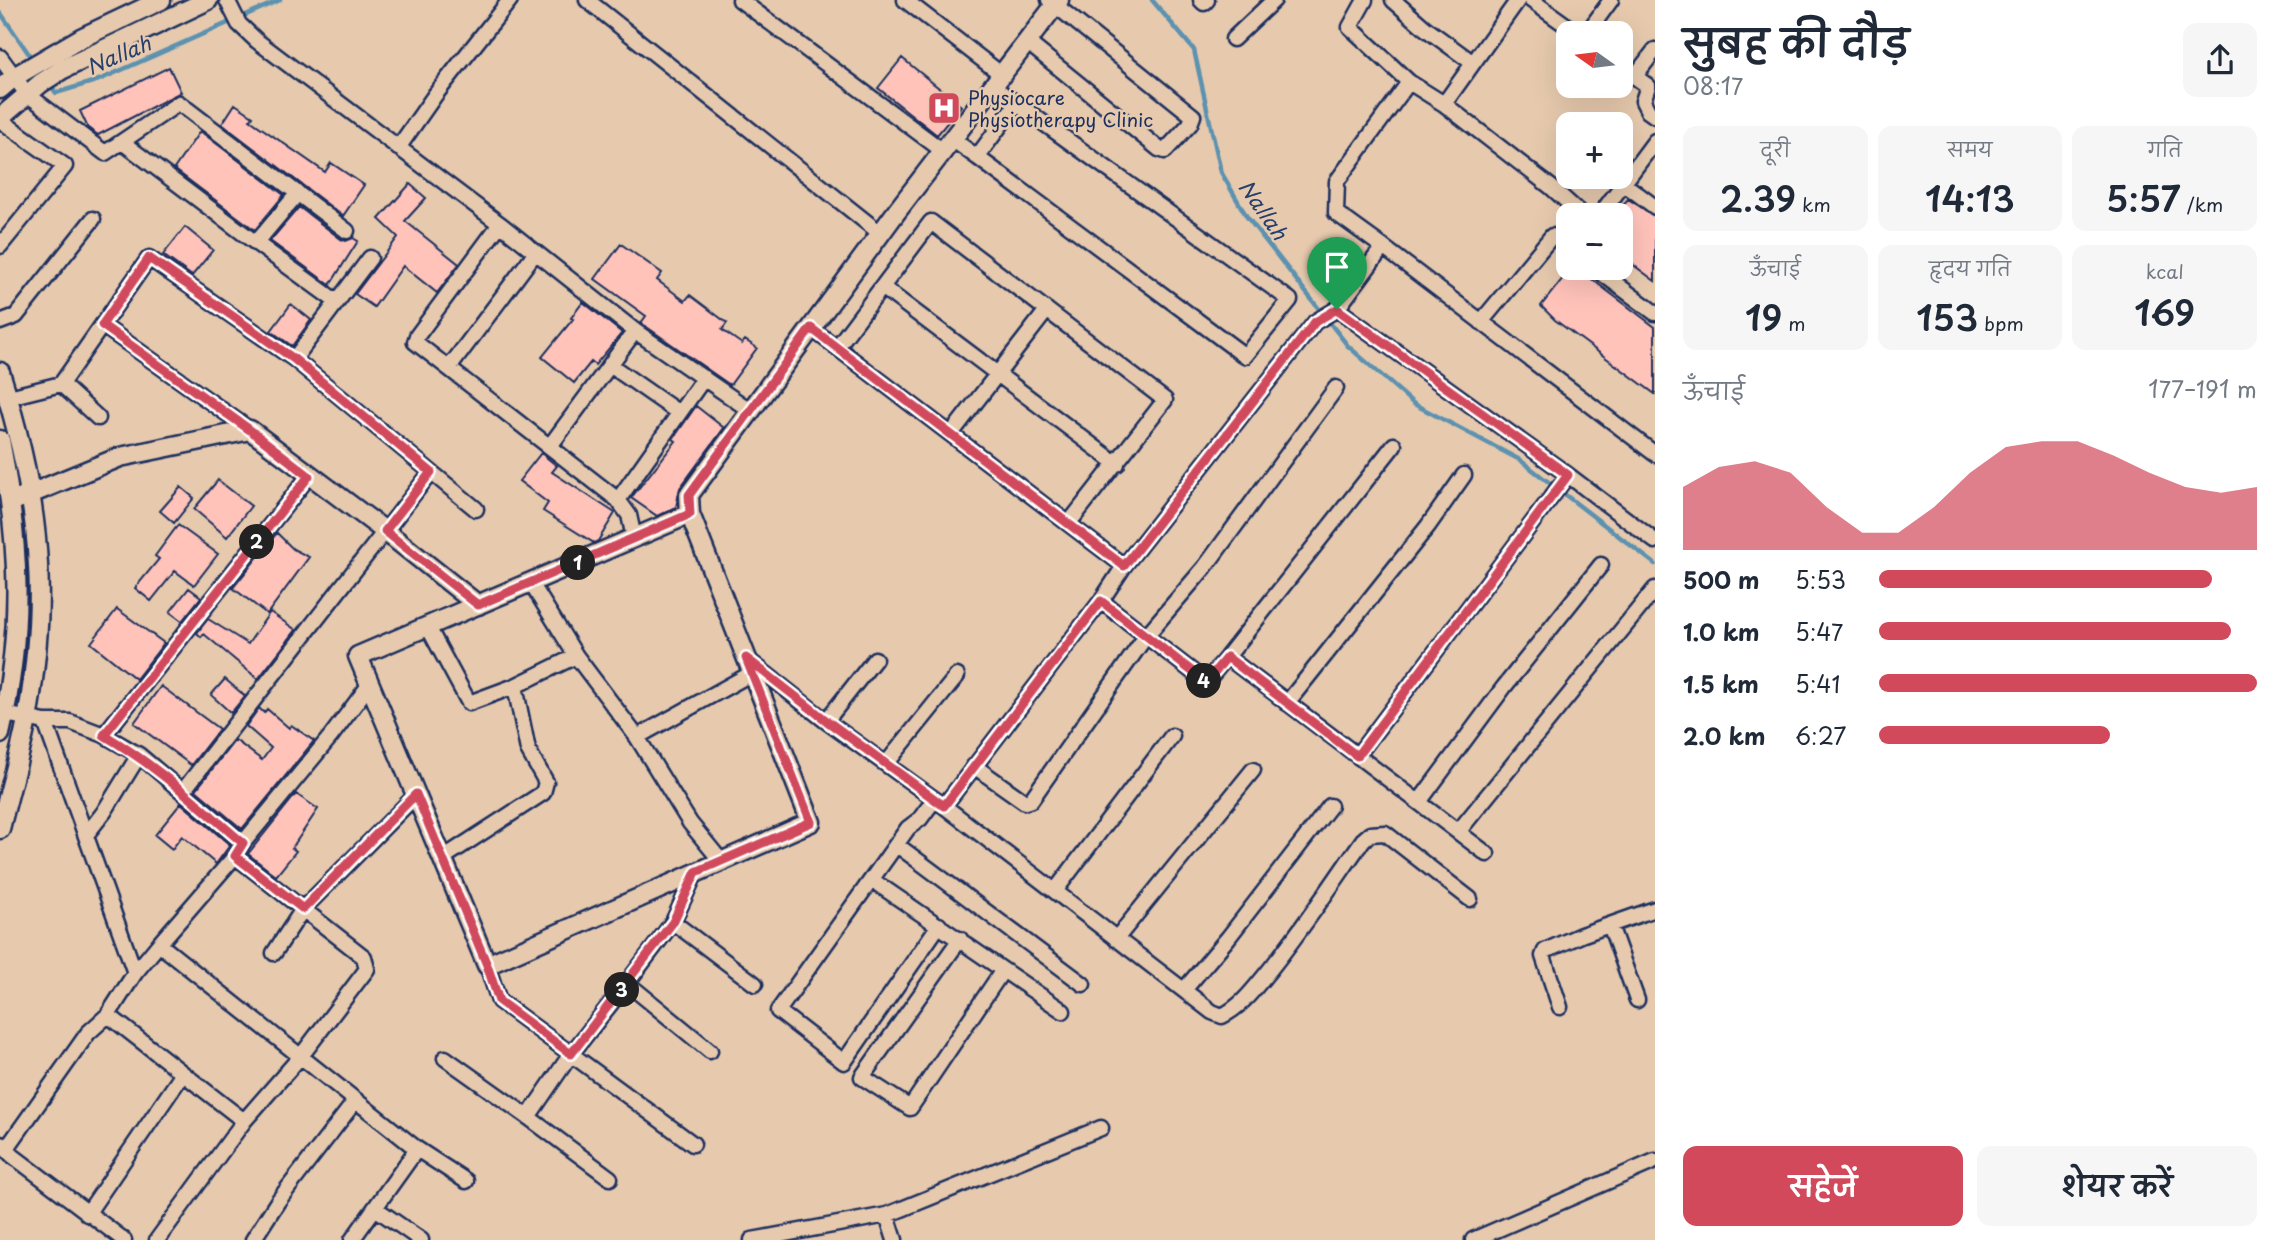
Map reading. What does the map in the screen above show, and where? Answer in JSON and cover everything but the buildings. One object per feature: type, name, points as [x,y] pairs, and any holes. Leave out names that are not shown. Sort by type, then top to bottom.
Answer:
[{"type":"street","points":[[0,246],[65,166],[0,119],[39,76],[81,38],[160,0]]},
{"type":"street","points":[[0,57],[7,83],[39,76],[208,0]]},
{"type":"street","points":[[398,148],[435,95],[510,0]]},
{"type":"street","points":[[587,0],[880,233]]},
{"type":"street","points":[[740,0],[947,144],[977,157],[1245,356],[1290,300],[1016,104],[997,80],[905,0]]},
{"type":"street","points":[[1201,0],[1204,3],[1207,0]]},
{"type":"street","points":[[1233,39],[1274,0]]},
{"type":"street","points":[[1365,0],[1350,27],[1409,82],[1444,104],[1569,203]]},
{"type":"street","points":[[1392,0],[1474,63]]},
{"type":"street","points":[[1444,104],[1518,0]]},
{"type":"street","points":[[1531,0],[1560,21]]},
{"type":"street","points":[[227,1],[239,24],[257,41],[500,224],[635,331],[751,411]]},
{"type":"street","points":[[487,965],[811,822],[690,514],[689,495],[880,233],[1027,42],[1054,2],[1193,116],[1190,124],[1165,151],[1159,149],[1027,42]]},
{"type":"street","points":[[1594,21],[1605,2]]},
{"type":"street","points":[[1655,50],[1635,76],[1648,86],[1643,101],[1648,111],[1655,116]]},
{"type":"street","points":[[39,76],[105,153],[179,103],[347,231]]},
{"type":"street","points":[[1409,82],[1337,181],[1336,213],[1655,454]]},
{"type":"street","points":[[977,157],[1016,104]]},
{"type":"street","points":[[1633,170],[1655,141]]},
{"type":"street","points":[[122,142],[337,302]]},
{"type":"street","points":[[1631,189],[1655,206]]},
{"type":"street","points":[[257,243],[298,193]]},
{"type":"street","points":[[0,322],[16,316],[93,219]]},
{"type":"street","points":[[837,347],[931,222],[1165,400],[1069,523]]},
{"type":"street","points":[[500,224],[415,342],[618,500],[629,515],[634,538]]},
{"type":"street","points":[[1480,322],[1552,236]]},
{"type":"street","points":[[1003,970],[910,1108],[862,1077],[778,1011],[908,828],[974,766],[1101,601],[1124,566],[1315,322],[1337,309],[1383,247]]},
{"type":"street","points":[[449,368],[535,253]]},
{"type":"street","points":[[9,397],[61,384],[149,258],[294,359],[476,509]]},
{"type":"street","points":[[294,359],[370,258]]},
{"type":"street","points":[[1611,280],[1655,313]]},
{"type":"street","points":[[883,287],[1116,464]]},
{"type":"street","points":[[1337,309],[1655,541]]},
{"type":"street","points":[[951,434],[1047,310]]},
{"type":"street","points":[[102,325],[250,430],[478,605]]},
{"type":"street","points":[[811,328],[1124,566]]},
{"type":"street","points":[[550,446],[635,331]]},
{"type":"street","points":[[610,365],[679,413]]},
{"type":"street","points":[[0,372],[9,397],[29,495],[38,565],[37,633],[27,719],[0,828]]},
{"type":"street","points":[[618,500],[704,378]]},
{"type":"street","points":[[61,384],[98,418]]},
{"type":"street","points":[[974,766],[1025,802],[1031,800],[1146,636],[1205,567],[1336,388]]},
{"type":"street","points":[[11,502],[120,457],[250,430]]},
{"type":"street","points":[[0,440],[16,537],[16,643],[0,734]]},
{"type":"street","points":[[1101,601],[1206,682],[1394,445]]},
{"type":"street","points":[[183,791],[431,472]]},
{"type":"street","points":[[1287,703],[1428,526],[1464,475]]},
{"type":"street","points":[[1357,756],[1568,475]]},
{"type":"street","points":[[104,735],[309,476]]},
{"type":"street","points":[[690,514],[358,656],[487,965],[499,1001],[693,1144]]},
{"type":"street","points":[[1419,802],[1504,687],[1601,565]]},
{"type":"street","points":[[531,583],[576,656],[637,737],[690,823],[721,861]]},
{"type":"street","points":[[1458,832],[1655,589]]},
{"type":"street","points":[[428,626],[469,703],[515,686],[576,656]]},
{"type":"street","points":[[1227,657],[1487,854]]},
{"type":"street","points":[[827,721],[874,659]]},
{"type":"street","points":[[749,665],[935,800],[1222,1017],[1233,1011],[1289,947],[1363,839],[1370,834],[1385,833],[1396,840],[1471,899]]},
{"type":"street","points":[[637,737],[749,665]]},
{"type":"street","points":[[886,764],[957,676]]},
{"type":"street","points":[[124,1240],[13,1156],[3,1145],[88,1033],[108,1015],[135,973],[239,850],[370,684]]},
{"type":"street","points":[[443,858],[543,793],[546,782],[528,750],[515,686]]},
{"type":"street","points":[[5,714],[45,722],[70,722],[104,735],[139,755],[183,791],[239,850],[303,909],[364,957],[367,969],[301,1056],[244,1121],[157,1240]]},
{"type":"street","points":[[45,722],[135,973]]},
{"type":"street","points":[[1055,891],[1172,736]]},
{"type":"street","points":[[86,835],[104,812],[139,755]]},
{"type":"street","points":[[1116,939],[1253,770]]},
{"type":"street","points":[[274,953],[303,909],[416,794]]},
{"type":"street","points":[[1184,990],[1228,938],[1330,806]]},
{"type":"street","points":[[897,845],[1083,984]]},
{"type":"street","points":[[528,1117],[571,1054],[673,922],[696,872]]},
{"type":"street","points":[[873,880],[1063,1011]]},
{"type":"street","points":[[1560,1007],[1543,956],[1545,951],[1655,909]]},
{"type":"street","points":[[673,922],[755,984]]},
{"type":"street","points":[[845,1062],[939,925]]},
{"type":"street","points":[[1610,925],[1637,1000]]},
{"type":"street","points":[[862,1077],[960,939]]},
{"type":"street","points":[[159,944],[417,1149],[466,1181]]},
{"type":"street","points":[[627,983],[710,1052]]},
{"type":"street","points":[[108,1015],[244,1121]]},
{"type":"street","points":[[444,1058],[610,1178]]},
{"type":"street","points":[[87,1214],[182,1075]]},
{"type":"street","points":[[253,1240],[278,1201],[356,1100]]},
{"type":"street","points":[[752,1240],[887,1215],[1101,1128]]},
{"type":"street","points":[[352,1240],[417,1149]]},
{"type":"street","points":[[1473,1240],[1655,1161]]},
{"type":"street","points":[[375,1208],[421,1240]]},
{"type":"street","points":[[887,1215],[895,1240]]},
{"type":"waterway","name":"Nallah","points":[[48,82],[56,93],[99,80],[280,0]]},
{"type":"waterway","name":"Nallah","points":[[1152,0],[1194,50],[1221,172],[1247,217],[1348,346],[1414,404],[1520,460],[1655,564]]},
{"type":"waterway","name":"Nallah","points":[[0,12],[33,60]]},
{"type":"place","name":"Physiocare Physiotherapy Clinic","points":[[944,108]]},
{"type":"route","points":[[149,258],[294,359],[431,472],[385,531],[478,605],[690,514],[689,495],[811,328],[1124,566],[1315,322],[1337,309],[1568,475],[1357,756],[1227,657],[1206,682],[1101,601],[944,806],[746,658],[811,822],[696,872],[673,922],[571,1054],[499,1001],[487,965],[416,794],[303,909],[235,856],[243,843],[195,801],[139,755],[104,735],[309,476],[250,430],[102,325],[149,258]]}]
